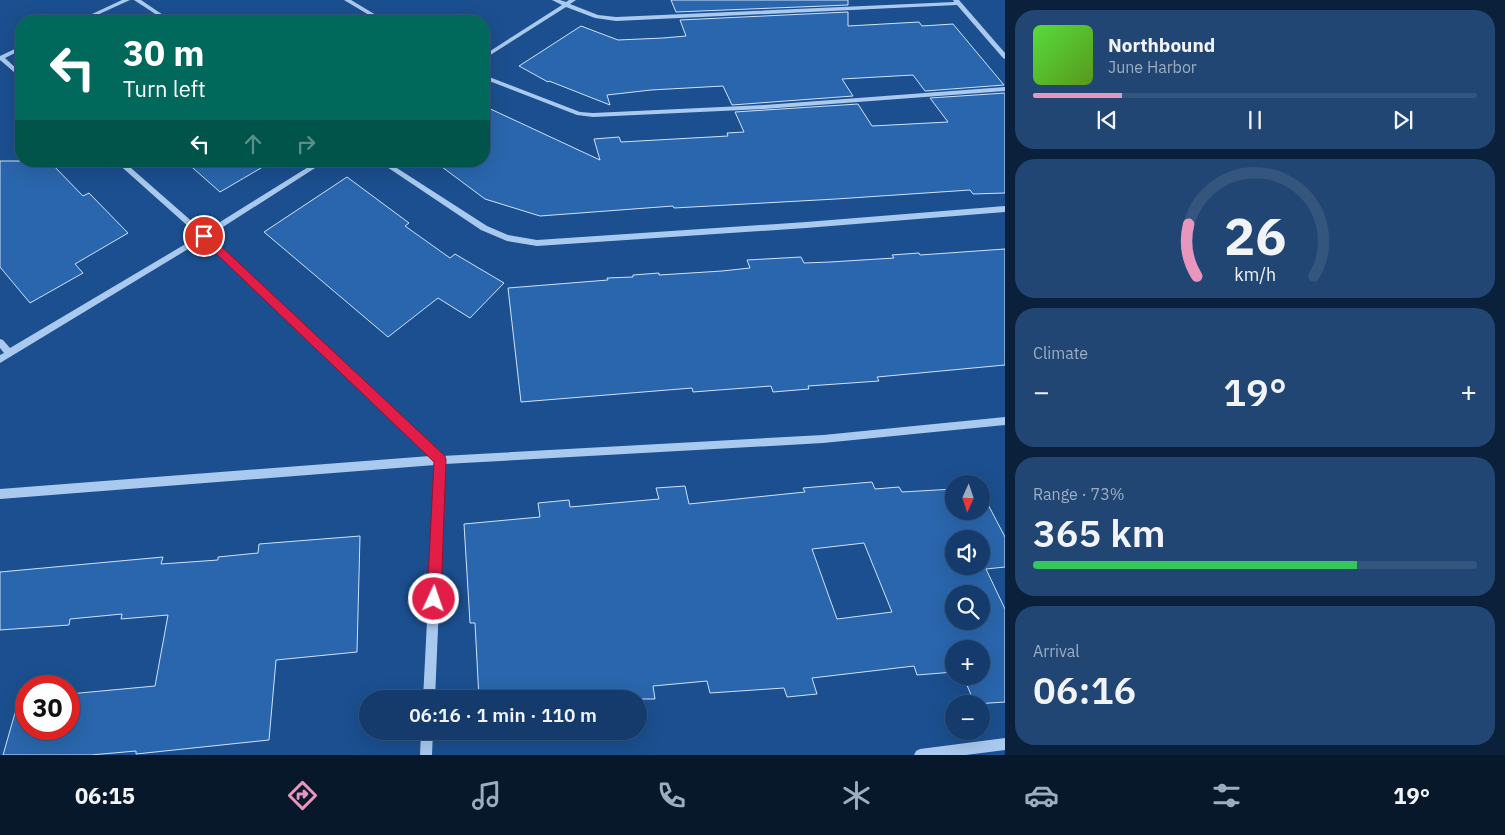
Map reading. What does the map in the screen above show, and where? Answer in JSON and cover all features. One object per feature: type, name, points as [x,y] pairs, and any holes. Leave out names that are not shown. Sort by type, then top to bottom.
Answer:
[{"type":"street","points":[[93,15],[127,0]]},
{"type":"street","points":[[137,0],[161,15]]},
{"type":"street","points":[[347,0],[373,15]]},
{"type":"street","points":[[555,0],[597,17],[616,20],[957,2],[1005,56]]},
{"type":"street","points":[[490,52],[573,0]]},
{"type":"street","points":[[15,51],[0,58],[15,71]]},
{"type":"street","points":[[490,79],[579,114],[593,115],[764,106],[1005,89]]},
{"type":"street","points":[[125,167],[204,236],[440,460],[429,690]]},
{"type":"street","points":[[0,359],[204,236],[313,167]]},
{"type":"street","points":[[390,167],[484,228],[507,238],[537,243],[806,225],[1005,209]]},
{"type":"street","points":[[0,342],[9,353]]},
{"type":"street","points":[[0,494],[440,460],[823,439],[1005,421]]},
{"type":"street","points":[[426,755],[427,740]]},
{"type":"street","points":[[920,755],[1005,744]]},
{"type":"building","points":[[671,0],[848,0],[848,5],[676,12]]},
{"type":"building","points":[[848,12],[848,26],[919,22],[922,26],[953,24],[1004,85],[925,91],[913,75],[842,79],[853,96],[732,105],[723,86],[651,90],[607,95],[610,105],[548,82],[519,66],[581,26],[618,40],[663,38],[686,36],[680,20]]},
{"type":"building","points":[[1005,93],[1005,193],[973,194],[970,190],[674,208],[673,206],[540,216],[485,199],[442,167],[490,167],[490,109],[600,160],[594,139],[619,137],[621,142],[728,136],[727,133],[744,132],[735,112],[858,104],[872,126],[948,122],[930,98]]},
{"type":"building","points":[[0,161],[15,161],[15,167],[55,167],[83,196],[89,193],[128,233],[75,264],[83,273],[30,303],[0,267]]},
{"type":"building","points":[[192,167],[263,167],[220,192]]},
{"type":"building","points":[[347,177],[409,223],[405,226],[450,258],[455,254],[504,283],[470,318],[438,298],[388,337],[264,232]]},
{"type":"building","points":[[1005,249],[1005,365],[877,377],[879,381],[808,386],[809,389],[773,392],[771,386],[693,392],[692,388],[521,402],[508,288],[608,280],[607,278],[633,277],[633,275],[659,273],[659,275],[750,268],[747,260],[801,257],[804,263],[830,262],[894,258],[892,255]]},
{"type":"building","points":[[872,482],[875,489],[899,487],[902,492],[945,490],[945,520],[990,520],[990,508],[1005,537],[1005,567],[990,569],[990,530],[945,530],[945,575],[989,575],[1005,609],[1005,702],[990,703],[990,695],[971,695],[967,685],[990,685],[990,640],[945,640],[945,673],[917,675],[914,666],[812,678],[817,694],[787,697],[784,688],[710,693],[707,681],[653,686],[655,699],[647,699],[647,690],[479,690],[475,623],[470,623],[464,524],[540,517],[538,503],[569,500],[570,507],[659,499],[656,488],[685,486],[689,504],[805,492],[803,488]],"holes":[[[864,543],[892,612],[837,619],[812,549]]]},
{"type":"building","points":[[360,536],[357,652],[276,660],[269,740],[136,754],[136,751],[91,755],[3,755],[15,713],[15,740],[80,740],[80,693],[155,686],[168,615],[121,619],[122,614],[70,619],[69,625],[0,630],[0,572],[163,557],[161,564],[218,560],[218,557],[258,553],[259,544]]},
{"type":"route","points":[[204,236],[440,460],[434,599]]}]
